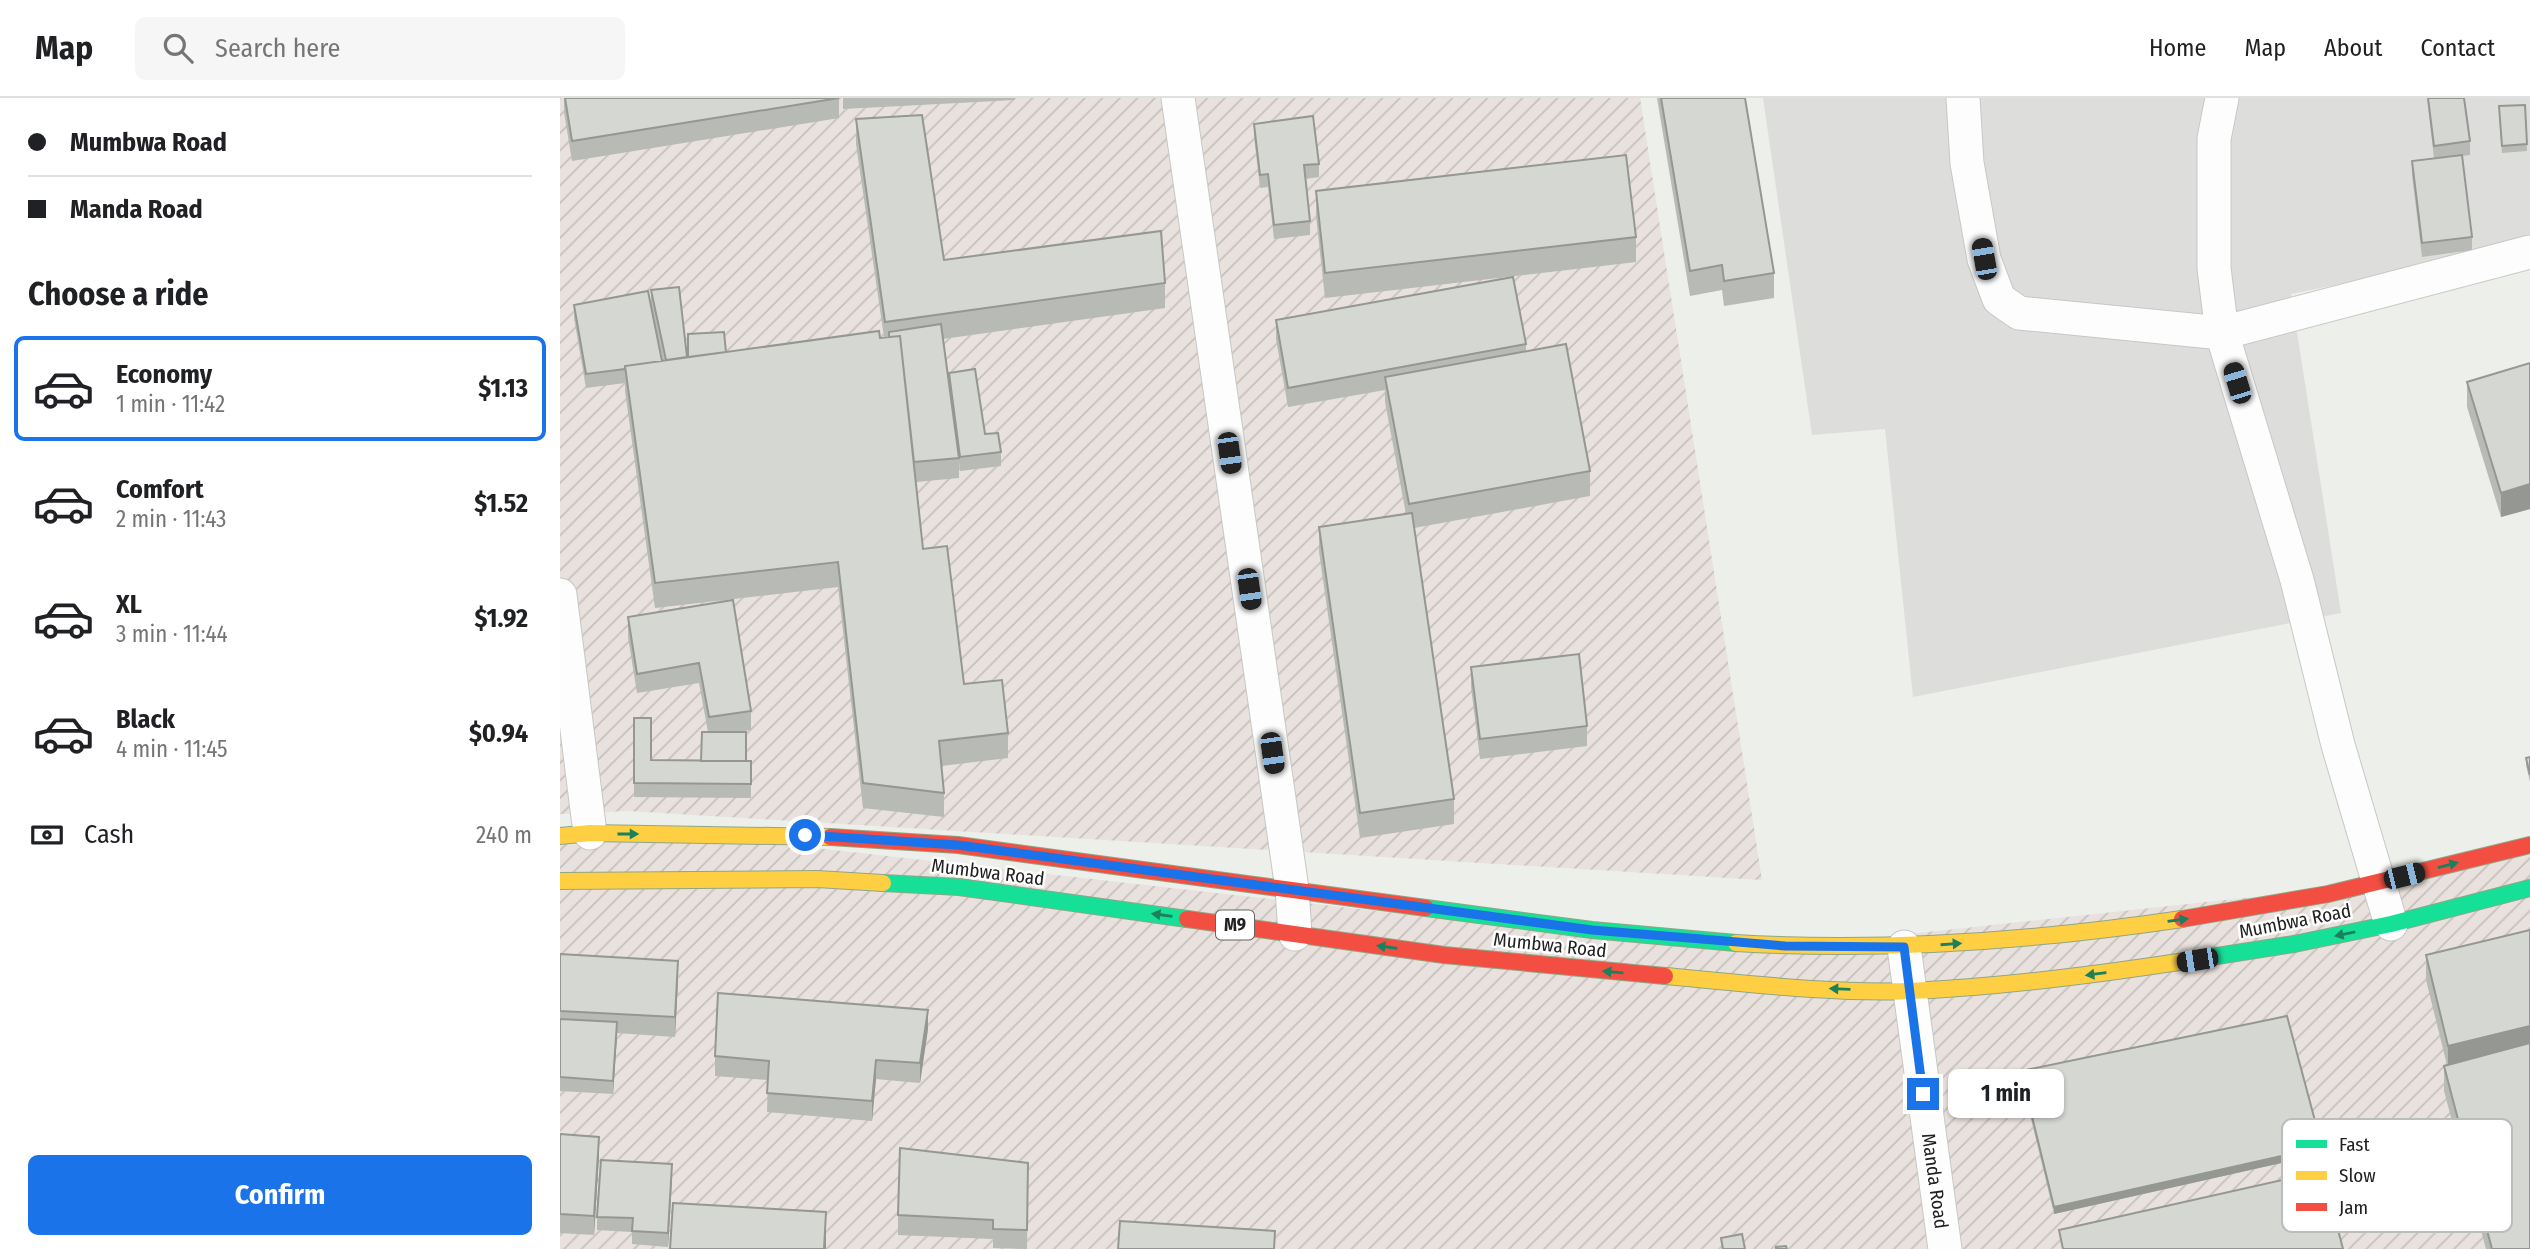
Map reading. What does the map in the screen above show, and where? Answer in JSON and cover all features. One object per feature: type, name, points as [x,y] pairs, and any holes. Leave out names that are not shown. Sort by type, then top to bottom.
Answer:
[{"type":"main road","name":"Mumbwa Road","points":[[575,835],[805,835],[958,845],[1592,930],[1785,946],[1904,947],[2097,932],[2237,911],[2379,882],[2530,845]]},
{"type":"main road","name":"Mumbwa Road","points":[[560,881],[817,879],[959,887],[1444,955],[1720,982],[1909,991],[2020,983],[2149,967],[2294,944],[2391,924],[2530,888]]},
{"type":"street","points":[[1178,98],[1292,890],[1295,934]]},
{"type":"street","points":[[1963,98],[1967,163],[1984,259],[1999,299],[2019,313],[2221,333],[2530,252]]},
{"type":"street","points":[[2222,98],[2214,139],[2214,268],[2221,333],[2297,580],[2338,745],[2391,924]]},
{"type":"street","points":[[560,595],[575,835]]},
{"type":"street","name":"Manda Road","points":[[1904,947],[1945,1249]]},
{"type":"shaded area","points":[[560,98],[1640,98],[1762,880],[629,811],[560,814]]},
{"type":"shaded area","points":[[1763,98],[2530,98],[2530,243],[2291,294],[2341,613],[1913,697],[1885,429],[1812,435]]},
{"type":"shaded area","points":[[592,823],[1742,952],[2412,880],[2530,849],[2530,1249],[560,1249],[560,828]]},
{"type":"building","points":[[565,98],[839,98],[572,141]]},
{"type":"building","points":[[1661,98],[1745,98],[1774,273],[1724,281],[1722,265],[1690,271]]},
{"type":"building","points":[[2428,98],[2464,98],[2470,141],[2434,146]]},
{"type":"building","points":[[2525,105],[2527,144],[2502,146],[2499,106]]},
{"type":"building","points":[[922,115],[944,260],[1161,231],[1165,283],[885,322],[856,119]]},
{"type":"building","points":[[1313,116],[1319,164],[1304,165],[1310,221],[1274,225],[1268,174],[1260,175],[1254,124]]},
{"type":"building","points":[[1626,155],[1636,237],[1325,273],[1316,191]]},
{"type":"building","points":[[2462,155],[2472,237],[2422,243],[2412,161]]},
{"type":"building","points":[[1513,277],[1526,344],[1288,388],[1276,320]]},
{"type":"building","points":[[679,287],[687,357],[666,360],[651,290]]},
{"type":"building","points":[[648,291],[662,361],[586,374],[574,305]]},
{"type":"building","points":[[941,324],[959,458],[914,462],[900,336],[889,337],[889,332]]},
{"type":"building","points":[[879,331],[880,338],[900,336],[923,549],[947,546],[964,684],[1002,680],[1008,733],[939,741],[944,793],[863,783],[838,562],[655,583],[625,366]]},
{"type":"building","points":[[724,332],[726,352],[688,357],[688,334]]},
{"type":"building","points":[[1566,344],[1590,471],[1409,504],[1385,377]]},
{"type":"building","points":[[2530,363],[2530,484],[2501,493],[2467,382]]},
{"type":"building","points":[[975,369],[985,434],[998,433],[1001,452],[960,457],[949,373]]},
{"type":"building","points":[[1412,513],[1454,799],[1360,813],[1319,527]]},
{"type":"building","points":[[733,600],[751,711],[709,717],[699,663],[637,674],[628,617]]},
{"type":"building","points":[[1579,654],[1587,726],[1480,739],[1471,667]]},
{"type":"building","points":[[634,718],[651,718],[651,760],[751,761],[751,784],[634,783]]},
{"type":"building","points":[[702,732],[746,732],[746,761],[701,761]]},
{"type":"building","points":[[2530,757],[2530,775],[2526,758]]},
{"type":"building","points":[[2530,930],[2530,1026],[2448,1046],[2426,955]]},
{"type":"building","points":[[560,954],[678,961],[675,1017],[560,1011]]},
{"type":"building","points":[[718,993],[928,1010],[920,1063],[876,1060],[872,1101],[767,1093],[769,1061],[715,1056]]},
{"type":"building","points":[[2287,1016],[2315,1119],[2282,1119],[2282,1156],[2054,1207],[2021,1071]]},
{"type":"building","points":[[560,1019],[617,1022],[613,1081],[560,1077]]},
{"type":"building","points":[[2530,1043],[2530,1249],[2492,1249],[2488,1232],[2512,1232],[2512,1119],[2458,1119],[2444,1066]]},
{"type":"building","points":[[560,1134],[599,1137],[594,1216],[560,1214]]},
{"type":"building","points":[[900,1148],[1028,1163],[1027,1230],[993,1229],[993,1220],[898,1215]]},
{"type":"building","points":[[601,1160],[672,1164],[668,1233],[632,1231],[633,1218],[597,1217]]},
{"type":"building","points":[[2282,1180],[2282,1232],[2339,1232],[2343,1249],[2063,1249],[2059,1230]]},
{"type":"building","points":[[673,1203],[826,1212],[824,1249],[670,1249]]},
{"type":"building","points":[[1120,1221],[1275,1231],[1274,1249],[1118,1249]]},
{"type":"building","points":[[1742,1234],[1745,1249],[1723,1249],[1721,1238]]},
{"type":"traffic: fast","points":[[883,883],[959,887],[1187,919]]},
{"type":"traffic: fast","points":[[2185,961],[2294,944],[2391,924],[2530,888]]},
{"type":"traffic: fast","points":[[1426,908],[1592,930],[1736,943]]},
{"type":"traffic: slow","points":[[560,836],[590,833],[830,837]]},
{"type":"traffic: slow","points":[[560,881],[817,879],[883,883]]},
{"type":"traffic: slow","points":[[1736,943],[1848,946],[1960,943],[2182,919]]},
{"type":"traffic: slow","points":[[1665,976],[1756,985],[1880,992],[2048,980],[2185,961]]},
{"type":"traffic: jam","points":[[830,837],[958,845],[1426,908]]},
{"type":"traffic: jam","points":[[2182,919],[2328,894],[2530,845]]},
{"type":"traffic: jam","points":[[1187,919],[1444,955],[1665,976]]},
{"type":"route","points":[[805,835],[958,845],[1592,930],[1785,946],[1904,947],[1923,1094]]}]
